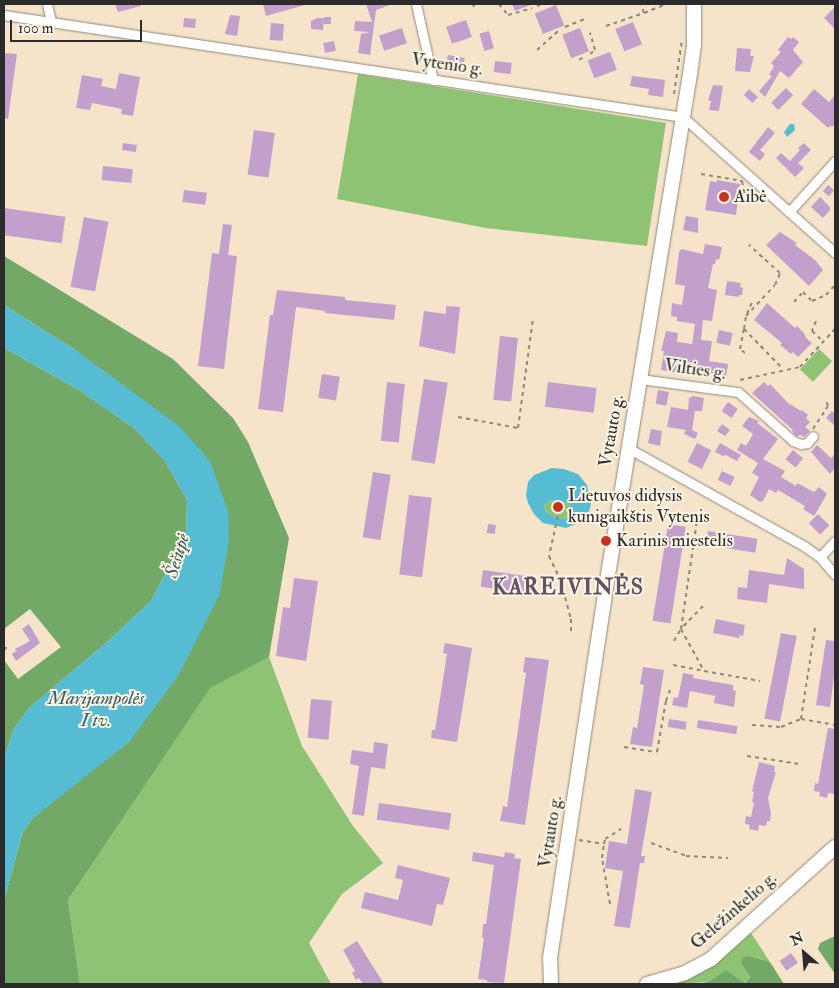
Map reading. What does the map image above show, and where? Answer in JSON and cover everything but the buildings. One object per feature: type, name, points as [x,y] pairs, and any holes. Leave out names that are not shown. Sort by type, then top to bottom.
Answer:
[{"type":"main road","name":"Vytauto g.","points":[[551,984],[550,958],[628,448],[694,44],[694,4]]},
{"type":"main road","name":"Geležinkelio g.","points":[[647,984],[686,974],[710,959],[835,847]]},
{"type":"street","points":[[47,4],[52,22]]},
{"type":"street","points":[[416,4],[434,80]]},
{"type":"street","name":"Vytenio g.","points":[[4,15],[683,117]]},
{"type":"street","points":[[683,117],[835,253]]},
{"type":"street","points":[[789,212],[835,160]]},
{"type":"street","name":"Vilties g.","points":[[640,379],[738,392],[793,441],[801,444],[807,443],[813,436]]},
{"type":"street","points":[[628,448],[791,538],[820,557],[835,575]]},
{"type":"street","points":[[820,557],[835,541]]},
{"type":"path","points":[[500,4],[508,15],[532,8]]},
{"type":"path","points":[[537,6],[542,4]]},
{"type":"path","points":[[641,4],[644,13]]},
{"type":"path","points":[[606,26],[666,4]]},
{"type":"path","points":[[565,27],[585,19]]},
{"type":"path","points":[[537,50],[560,29]]},
{"type":"path","points":[[590,32],[595,50],[590,54]]},
{"type":"path","points":[[683,34],[673,101],[685,102]]},
{"type":"path","points":[[579,60],[585,56]]},
{"type":"path","points":[[701,174],[742,181],[745,197]]},
{"type":"path","points":[[746,316],[775,285],[780,273],[749,245]]},
{"type":"path","points":[[794,302],[803,292],[812,301],[826,295],[835,285]]},
{"type":"path","points":[[745,353],[740,349],[746,316],[753,300]]},
{"type":"path","points":[[458,418],[518,428],[533,318]]},
{"type":"path","points":[[816,321],[812,331],[824,342]]},
{"type":"path","points":[[740,380],[783,369],[800,367],[835,329]]},
{"type":"path","points":[[744,330],[783,369]]},
{"type":"path","points":[[813,436],[811,432],[828,406],[826,401]]},
{"type":"path","points":[[558,516],[549,556],[561,582],[569,610],[571,635]]},
{"type":"path","points":[[697,520],[681,630],[704,671]]},
{"type":"path","points":[[674,641],[681,630],[703,606]]},
{"type":"path","points":[[801,719],[816,627]]},
{"type":"path","points":[[4,650],[8,646]]},
{"type":"path","points":[[673,665],[760,681]]},
{"type":"path","points":[[624,747],[657,752],[666,701],[671,686]]},
{"type":"path","points":[[752,725],[781,727],[801,719],[835,726]]},
{"type":"path","points":[[747,756],[799,764]]},
{"type":"path","points":[[610,904],[602,858],[604,844],[605,839],[621,829]]},
{"type":"path","points":[[569,838],[604,844]]},
{"type":"path","points":[[651,843],[686,856],[728,858]]},
{"type":"green space","points":[[358,74],[666,123],[647,246],[486,228],[337,199]]},
{"type":"green space","points":[[4,256],[173,359],[233,418],[248,442],[289,538],[269,657],[210,688],[68,900],[80,984],[4,984],[4,901],[22,834],[32,819],[130,741],[229,541],[77,351],[4,305]]},
{"type":"green space","points":[[4,348],[79,390],[134,428],[165,461],[187,500],[186,534],[151,601],[106,643],[29,708],[14,729],[4,758],[4,660],[18,679],[61,647],[30,609],[4,629]]},
{"type":"green space","points":[[819,349],[832,361],[813,382],[800,369]]},
{"type":"green space","points":[[554,500],[569,504],[572,514],[562,519],[546,513],[544,506]]},
{"type":"green space","points":[[269,657],[302,746],[353,826],[383,863],[342,894],[309,943],[331,984],[80,984],[68,900],[210,687]]},
{"type":"green space","points":[[751,933],[770,962],[751,956],[741,963],[750,979],[744,983],[726,970],[708,982],[676,984],[714,964]]},
{"type":"green space","points":[[835,936],[835,974],[818,949],[820,943]]},
{"type":"green space","points":[[750,956],[770,962],[784,984],[697,984],[708,982],[726,970],[745,983],[750,978],[741,963],[743,957]]},
{"type":"water","points":[[790,124],[794,124],[795,130],[787,137],[784,132]]},
{"type":"water","name":"Marijampolės I tv.","points":[[4,305],[77,351],[179,426],[210,461],[228,511],[229,541],[219,596],[178,676],[130,741],[32,819],[22,834],[4,901],[4,758],[14,729],[29,708],[106,643],[151,601],[186,534],[187,500],[165,461],[134,428],[79,390],[4,348]]},
{"type":"water","points":[[552,468],[564,469],[578,474],[587,485],[591,504],[588,515],[576,524],[566,528],[543,523],[534,514],[526,496],[528,482],[534,475]],"holes":[[[554,500],[569,504],[572,513],[569,517],[562,519],[546,513],[544,506]]]},
{"type":"place","name":"Aibė","points":[[724,197]]},
{"type":"place","name":"Lietuvos didysis kunigaikštis Vytenis","points":[[558,507]]},
{"type":"place","name":"Karinis miestelis","points":[[606,541]]},
{"type":"district","name":"KAREIVINĖS","points":[[568,588]]},
{"type":"water label","name":"Šešupė","points":[[178,556]]}]
